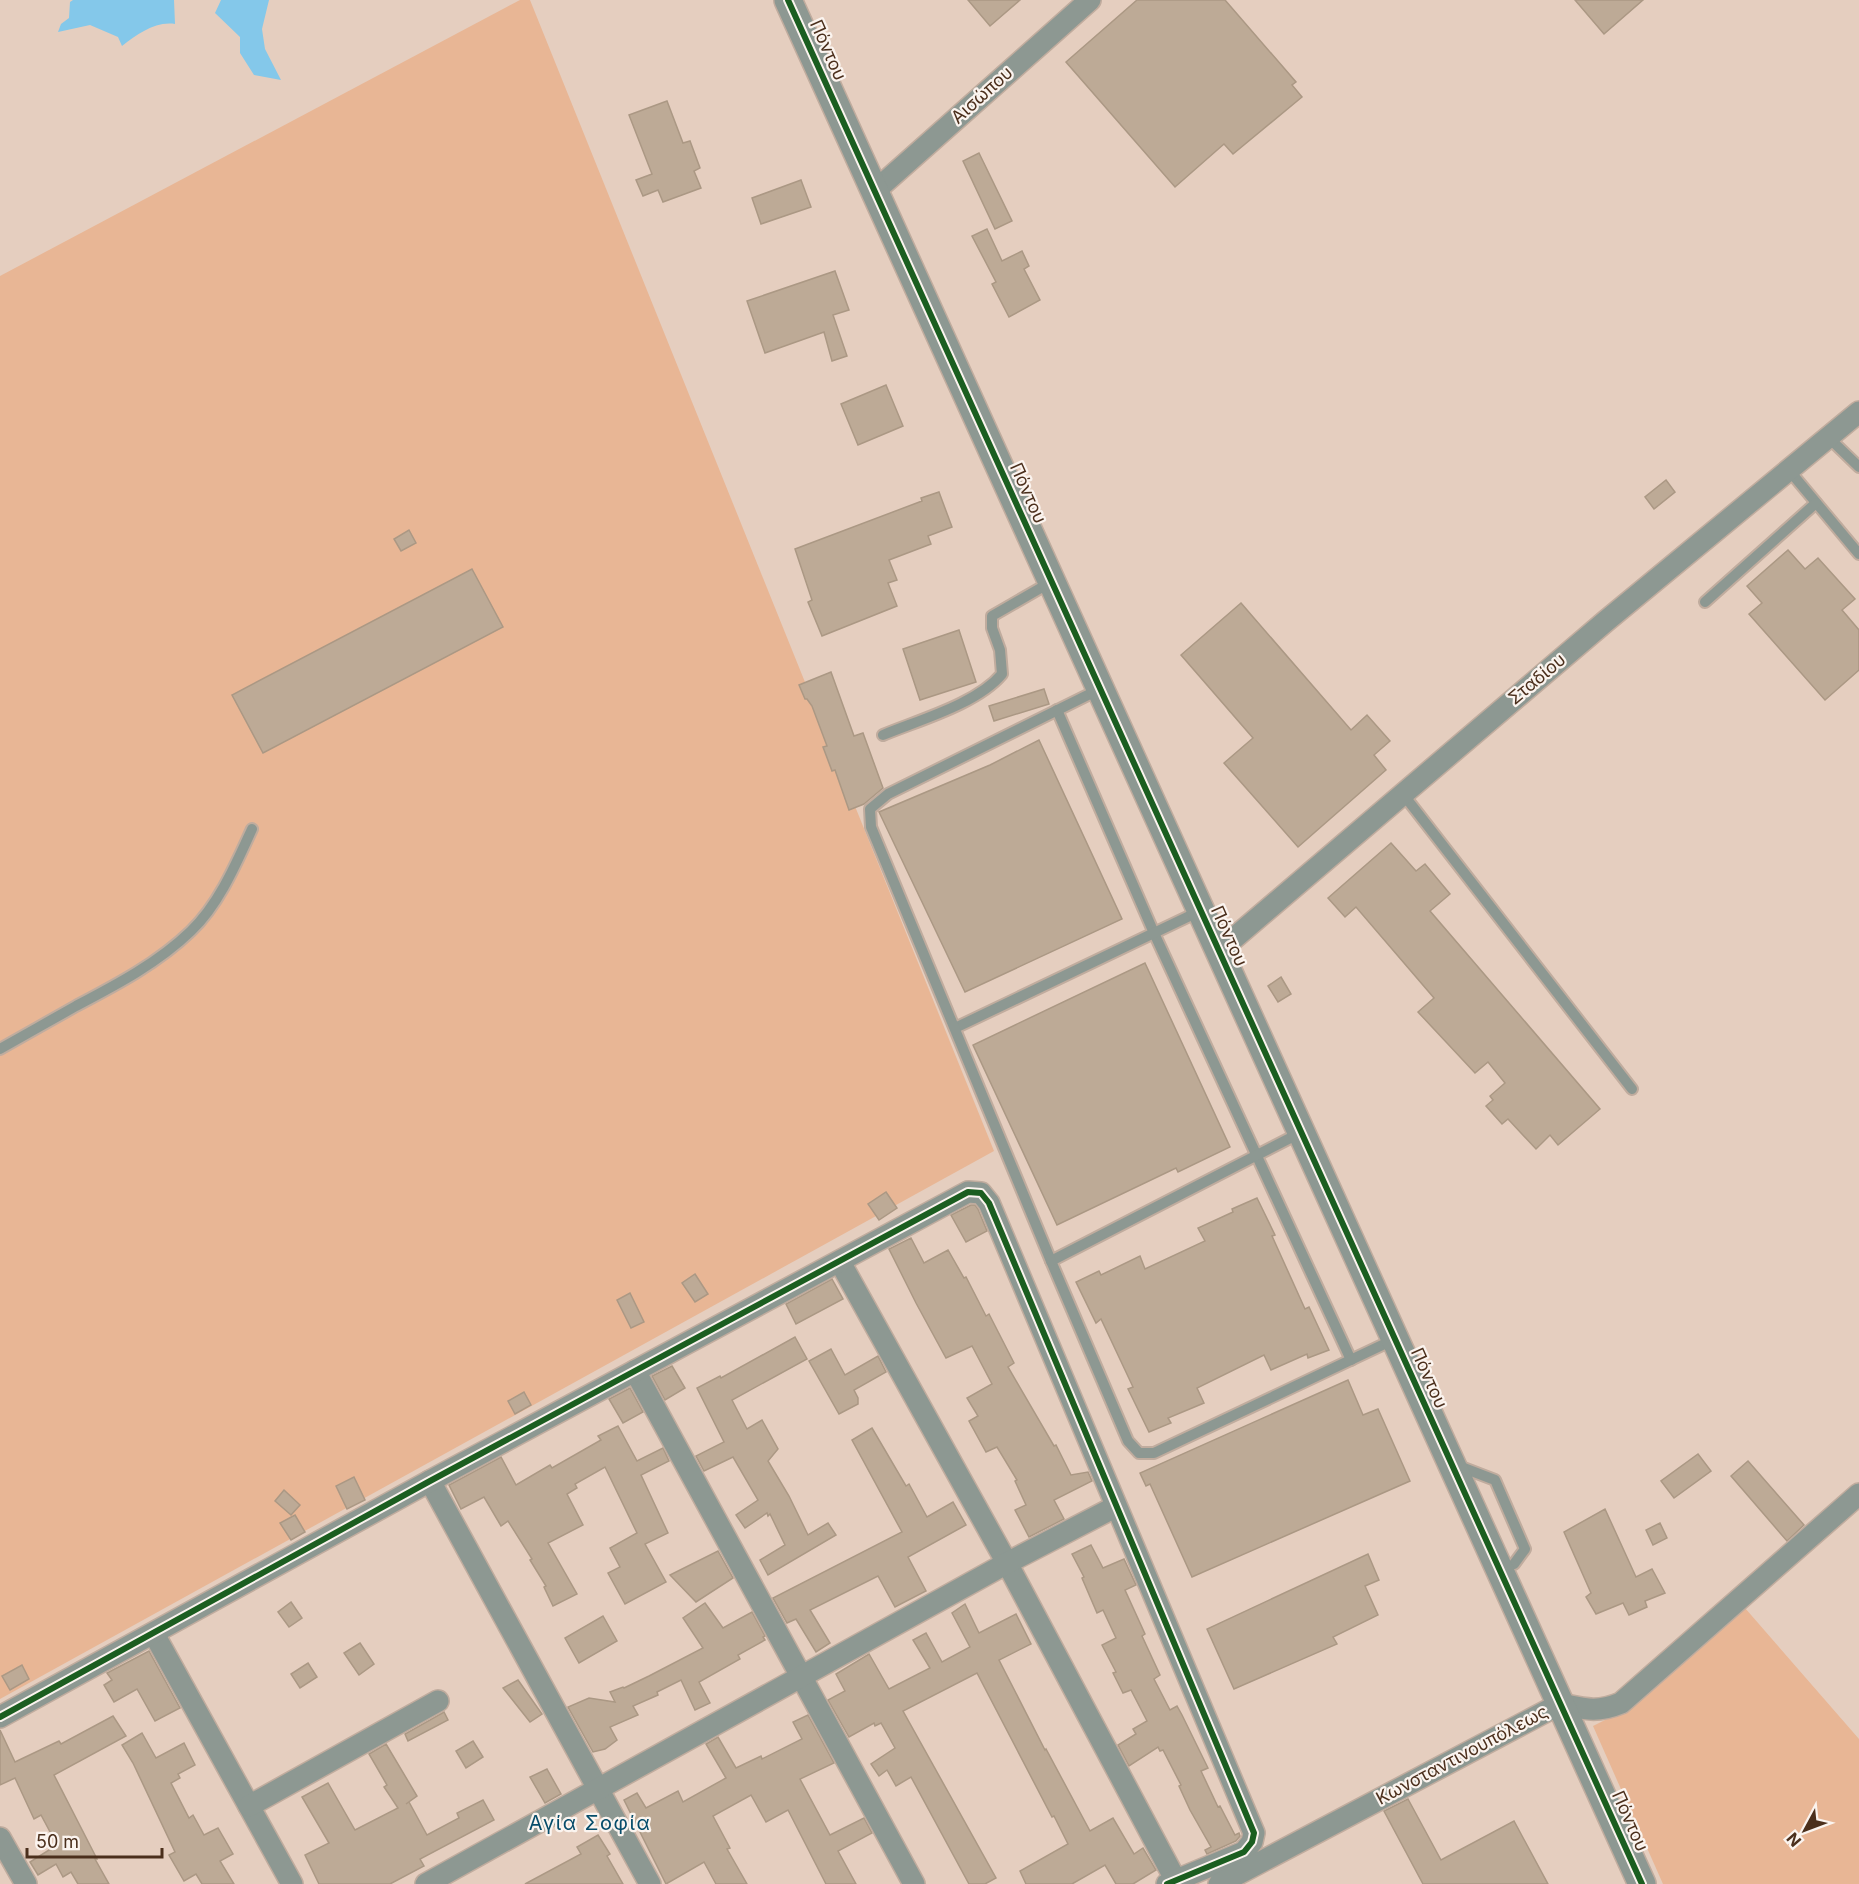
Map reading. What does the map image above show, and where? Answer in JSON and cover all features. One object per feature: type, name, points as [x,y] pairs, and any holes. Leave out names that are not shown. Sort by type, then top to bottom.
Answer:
[{"type":"street","name":"Πόντου","points":[[788,0],[1642,1884]]},
{"type":"street","name":"Αισώπου","points":[[874,191],[1090,0]]},
{"type":"street","name":"Σταδίου","points":[[1219,951],[1788,469],[1859,412]]},
{"type":"street","points":[[0,1717],[430,1481],[968,1191],[981,1193],[989,1203],[1254,1833],[1252,1842],[1244,1852],[1171,1882],[1007,1563],[840,1262]]},
{"type":"street","points":[[635,1371],[914,1884]]},
{"type":"street","points":[[430,1481],[650,1884]]},
{"type":"street","name":"Κωνσταντινουπόλεως","points":[[1219,1884],[1560,1704],[1592,1711],[1621,1703],[1859,1494]]},
{"type":"street","points":[[426,1884],[1007,1563],[1115,1507]]},
{"type":"street","points":[[154,1634],[292,1884]]},
{"type":"street","points":[[249,1806],[438,1701]]},
{"type":"street","points":[[0,1838],[26,1884]]},
{"type":"lane","points":[[1828,437],[1859,466]]},
{"type":"lane","points":[[1788,469],[1859,554]]},
{"type":"lane","points":[[1705,602],[1816,503]]},
{"type":"lane","points":[[883,735],[975,697],[995,682],[1002,674],[1000,650],[992,628],[992,616],[1052,581]]},
{"type":"lane","points":[[1100,688],[888,794],[870,809],[870,827],[1128,1442],[1139,1453],[1154,1453],[1395,1339]]},
{"type":"lane","points":[[1057,710],[1154,933],[1351,1360]]},
{"type":"lane","points":[[1403,794],[1632,1089]]},
{"type":"lane","points":[[0,1049],[125,981],[192,931],[208,911],[233,869],[252,829]]},
{"type":"lane","points":[[955,1028],[1201,910]]},
{"type":"lane","points":[[1051,1262],[1301,1132]]},
{"type":"lane","points":[[1451,1463],[1495,1480],[1524,1549],[1514,1564]]},
{"type":"shaded area","points":[[520,0],[530,0],[994,1151],[0,1699],[0,276]]},
{"type":"shaded area","points":[[1745,1608],[1859,1739],[1859,1884],[1663,1884],[1593,1726],[1633,1706]]},
{"type":"water","points":[[73,0],[174,0],[175,24],[154,26],[122,46],[118,37],[90,25],[58,32],[61,24],[69,18],[70,2]]},
{"type":"water","points":[[221,0],[269,0],[262,29],[265,49],[281,80],[254,75],[240,53],[240,37],[215,13]]},
{"type":"building","points":[[968,0],[1020,0],[990,26]]},
{"type":"building","points":[[1137,0],[1225,0],[1296,82],[1292,85],[1302,97],[1233,154],[1224,144],[1175,187],[1066,62]]},
{"type":"building","points":[[1575,0],[1643,0],[1604,34]]},
{"type":"building","points":[[667,101],[683,143],[690,141],[700,168],[694,171],[701,188],[663,202],[658,190],[643,196],[636,180],[652,174],[629,115]]},
{"type":"building","points":[[979,153],[1012,221],[995,229],[963,161]]},
{"type":"building","points":[[801,180],[811,207],[761,224],[752,198]]},
{"type":"building","points":[[987,229],[1002,261],[1022,251],[1029,266],[1024,269],[1040,300],[1009,317],[992,284],[996,282],[972,236]]},
{"type":"building","points":[[835,271],[849,310],[833,315],[847,356],[832,361],[824,332],[765,353],[747,301]]},
{"type":"building","points":[[886,385],[903,426],[858,445],[841,404]]},
{"type":"building","points":[[1666,480],[1675,492],[1654,509],[1645,497]]},
{"type":"building","points":[[939,492],[952,527],[928,536],[931,544],[889,560],[897,580],[888,583],[897,606],[822,636],[808,602],[812,600],[795,549],[922,501],[921,498]]},
{"type":"building","points":[[409,530],[416,543],[401,551],[394,539]]},
{"type":"building","points":[[1788,550],[1805,569],[1818,558],[1855,599],[1842,610],[1859,630],[1859,670],[1825,700],[1749,614],[1762,603],[1747,586]]},
{"type":"building","points":[[472,569],[503,627],[263,753],[232,695]]},
{"type":"building","points":[[1241,603],[1351,730],[1367,715],[1390,741],[1374,755],[1386,770],[1298,847],[1224,763],[1253,738],[1181,655]]},
{"type":"building","points":[[959,630],[976,682],[920,700],[903,649]]},
{"type":"building","points":[[831,672],[854,736],[863,733],[883,788],[864,804],[849,810],[835,770],[832,771],[823,747],[827,746],[812,706],[805,699],[799,685]]},
{"type":"building","points":[[1044,689],[1049,704],[994,721],[989,706]]},
{"type":"building","points":[[1039,740],[1122,919],[965,992],[879,812],[990,765]]},
{"type":"building","points":[[1391,843],[1416,871],[1425,864],[1450,894],[1430,911],[1600,1109],[1558,1145],[1550,1135],[1536,1149],[1508,1119],[1502,1124],[1486,1106],[1493,1100],[1490,1096],[1505,1083],[1488,1062],[1475,1073],[1418,1012],[1434,998],[1356,907],[1345,917],[1328,898]]},
{"type":"building","points":[[1145,963],[1230,1147],[1178,1172],[1176,1168],[1057,1225],[973,1045]]},
{"type":"building","points":[[1281,977],[1291,994],[1278,1002],[1268,986]]},
{"type":"building","points":[[886,1192],[897,1208],[879,1220],[868,1204]]},
{"type":"building","points":[[1257,1198],[1275,1235],[1272,1236],[1305,1309],[1309,1307],[1329,1350],[1308,1358],[1307,1354],[1271,1370],[1264,1355],[1197,1388],[1204,1403],[1168,1418],[1171,1423],[1149,1432],[1128,1389],[1133,1387],[1101,1319],[1096,1323],[1076,1282],[1099,1271],[1101,1275],[1140,1256],[1145,1269],[1205,1241],[1198,1228]]},
{"type":"building","points":[[975,1205],[978,1209],[987,1231],[966,1242],[951,1215]]},
{"type":"building","points":[[911,1238],[924,1263],[948,1250],[964,1278],[966,1277],[986,1316],[989,1314],[1014,1363],[1008,1367],[1054,1446],[1056,1445],[1071,1475],[1088,1472],[1092,1481],[1054,1500],[1064,1519],[1029,1537],[1015,1510],[1026,1505],[1015,1481],[1017,1480],[997,1447],[986,1452],[969,1421],[978,1416],[967,1398],[992,1384],[972,1346],[946,1358],[889,1249]]},
{"type":"building","points":[[695,1274],[708,1294],[695,1302],[682,1283]]},
{"type":"building","points":[[832,1279],[843,1299],[796,1324],[786,1304]]},
{"type":"building","points":[[630,1293],[644,1322],[631,1328],[617,1300]]},
{"type":"building","points":[[795,1337],[807,1359],[732,1400],[747,1429],[762,1420],[778,1449],[768,1461],[789,1496],[808,1535],[828,1523],[836,1535],[768,1575],[760,1560],[785,1545],[770,1514],[768,1516],[767,1513],[745,1528],[736,1515],[758,1500],[733,1457],[704,1471],[696,1456],[724,1442],[697,1388],[720,1376],[721,1378]]},
{"type":"building","points":[[831,1349],[845,1375],[878,1356],[886,1372],[854,1390],[858,1404],[839,1414],[809,1361]]},
{"type":"building","points":[[672,1366],[685,1388],[665,1400],[652,1376]]},
{"type":"building","points":[[1348,1380],[1363,1415],[1378,1409],[1410,1481],[1192,1577],[1150,1484],[1146,1486],[1140,1473]]},
{"type":"building","points":[[630,1388],[643,1412],[623,1423],[609,1399]]},
{"type":"building","points":[[524,1392],[531,1405],[515,1414],[508,1401]]},
{"type":"building","points":[[618,1426],[637,1461],[663,1448],[669,1461],[641,1475],[668,1533],[645,1544],[666,1582],[625,1604],[608,1573],[620,1567],[610,1548],[637,1533],[605,1467],[575,1484],[577,1488],[567,1494],[583,1525],[548,1543],[577,1594],[553,1606],[544,1587],[546,1586],[530,1560],[532,1559],[508,1521],[501,1526],[484,1497],[461,1509],[449,1485],[501,1457],[516,1485],[550,1465],[552,1468],[601,1440],[598,1436]]},
{"type":"building","points":[[872,1428],[906,1486],[909,1484],[927,1517],[953,1502],[966,1525],[908,1557],[926,1591],[895,1607],[878,1576],[810,1610],[830,1643],[816,1652],[796,1619],[787,1623],[773,1598],[902,1532],[852,1440]]},
{"type":"building","points":[[1698,1454],[1711,1471],[1674,1498],[1661,1481]]},
{"type":"building","points":[[1748,1461],[1804,1525],[1787,1541],[1731,1476]]},
{"type":"building","points":[[354,1477],[365,1500],[347,1509],[336,1486]]},
{"type":"building","points":[[284,1490],[300,1505],[291,1515],[275,1501]]},
{"type":"building","points":[[1605,1509],[1636,1577],[1652,1569],[1665,1593],[1645,1601],[1647,1607],[1629,1615],[1623,1603],[1596,1614],[1586,1597],[1591,1593],[1564,1532]]},
{"type":"building","points":[[295,1515],[305,1532],[291,1540],[280,1523]]},
{"type":"building","points":[[1660,1523],[1667,1538],[1653,1545],[1646,1530]]},
{"type":"building","points":[[1091,1545],[1103,1568],[1124,1559],[1136,1585],[1125,1590],[1160,1675],[1154,1679],[1170,1710],[1177,1706],[1182,1715],[1208,1768],[1201,1771],[1218,1807],[1220,1806],[1235,1835],[1239,1833],[1240,1836],[1236,1841],[1207,1854],[1205,1850],[1211,1847],[1190,1810],[1179,1786],[1181,1785],[1163,1750],[1160,1751],[1158,1747],[1129,1766],[1118,1745],[1136,1734],[1133,1729],[1147,1721],[1131,1690],[1123,1693],[1113,1673],[1116,1672],[1102,1645],[1116,1638],[1103,1610],[1097,1613],[1082,1578],[1084,1577],[1072,1554]]},
{"type":"building","points":[[718,1551],[733,1578],[696,1602],[670,1575]]},
{"type":"building","points":[[1368,1554],[1379,1580],[1365,1586],[1378,1615],[1333,1637],[1337,1644],[1234,1689],[1207,1629]]},
{"type":"building","points":[[291,1602],[302,1618],[289,1627],[278,1612]]},
{"type":"building","points":[[705,1603],[723,1628],[752,1612],[765,1640],[738,1655],[740,1659],[699,1682],[710,1703],[695,1710],[681,1680],[657,1692],[658,1695],[633,1706],[638,1715],[610,1727],[617,1740],[605,1749],[593,1752],[568,1707],[589,1698],[615,1702],[610,1692],[624,1688],[703,1648],[683,1618]]},
{"type":"building","points":[[965,1604],[979,1633],[1016,1614],[1031,1644],[999,1660],[1045,1750],[1090,1831],[1113,1818],[1134,1854],[1143,1848],[1156,1870],[1133,1884],[1116,1884],[1105,1865],[1072,1884],[1026,1884],[1020,1871],[1068,1844],[977,1673],[903,1711],[996,1878],[985,1884],[969,1884],[911,1777],[896,1786],[887,1770],[879,1776],[871,1764],[895,1748],[881,1723],[875,1726],[874,1723],[849,1737],[828,1700],[845,1691],[836,1674],[869,1654],[889,1689],[930,1668],[913,1640],[926,1633],[942,1662],[970,1647],[952,1613]]},
{"type":"building","points":[[603,1616],[617,1641],[579,1663],[565,1638]]},
{"type":"building","points":[[360,1643],[374,1664],[359,1675],[344,1653]]},
{"type":"building","points":[[149,1651],[180,1708],[155,1721],[137,1689],[114,1702],[104,1685],[112,1680],[107,1673]]},
{"type":"building","points":[[308,1663],[317,1677],[300,1688],[291,1674]]},
{"type":"building","points":[[22,1665],[29,1679],[10,1690],[2,1676]]},
{"type":"building","points":[[518,1680],[542,1714],[530,1722],[503,1688]]},
{"type":"building","points":[[444,1712],[448,1720],[408,1741],[405,1734]]},
{"type":"building","points":[[808,1715],[834,1763],[800,1779],[830,1835],[864,1818],[872,1833],[838,1851],[856,1884],[826,1884],[788,1810],[766,1822],[751,1795],[713,1816],[730,1848],[727,1849],[747,1884],[716,1884],[704,1862],[666,1884],[624,1800],[637,1793],[646,1808],[678,1791],[683,1802],[726,1778],[706,1744],[718,1737],[736,1768],[761,1756],[762,1759],[802,1739],[793,1722]]},
{"type":"building","points":[[113,1716],[126,1736],[54,1775],[109,1884],[78,1884],[71,1872],[63,1877],[56,1864],[38,1875],[30,1862],[57,1845],[41,1815],[34,1819],[15,1778],[0,1785],[0,1730],[15,1762],[59,1741],[61,1744]]},
{"type":"building","points":[[142,1733],[156,1758],[184,1743],[195,1765],[178,1774],[180,1778],[171,1783],[189,1818],[193,1815],[204,1835],[218,1828],[233,1854],[220,1861],[234,1884],[202,1884],[196,1874],[184,1881],[169,1855],[175,1852],[133,1763],[122,1745]]},
{"type":"building","points":[[473,1741],[483,1757],[466,1768],[456,1751]]},
{"type":"building","points":[[386,1744],[417,1796],[406,1804],[409,1802],[427,1835],[459,1818],[457,1813],[483,1800],[494,1820],[420,1859],[424,1866],[390,1884],[319,1884],[305,1855],[329,1843],[302,1797],[328,1783],[355,1830],[398,1808],[384,1787],[387,1785],[369,1754]]},
{"type":"building","points":[[547,1769],[561,1794],[545,1803],[530,1777]]},
{"type":"building","points":[[1408,1799],[1441,1860],[1514,1821],[1548,1884],[1423,1884],[1384,1811]]},
{"type":"building","points":[[598,1835],[610,1854],[607,1856],[623,1884],[525,1884],[581,1854],[577,1847]]},
{"type":"cycle path","points":[[788,0],[1642,1884]]},
{"type":"cycle path","points":[[0,1717],[430,1481],[968,1192],[981,1193],[989,1203],[1254,1833],[1252,1842],[1244,1852],[1167,1884]]},
{"type":"district","name":"Αγία Σοφία","points":[[590,1823]]}]
